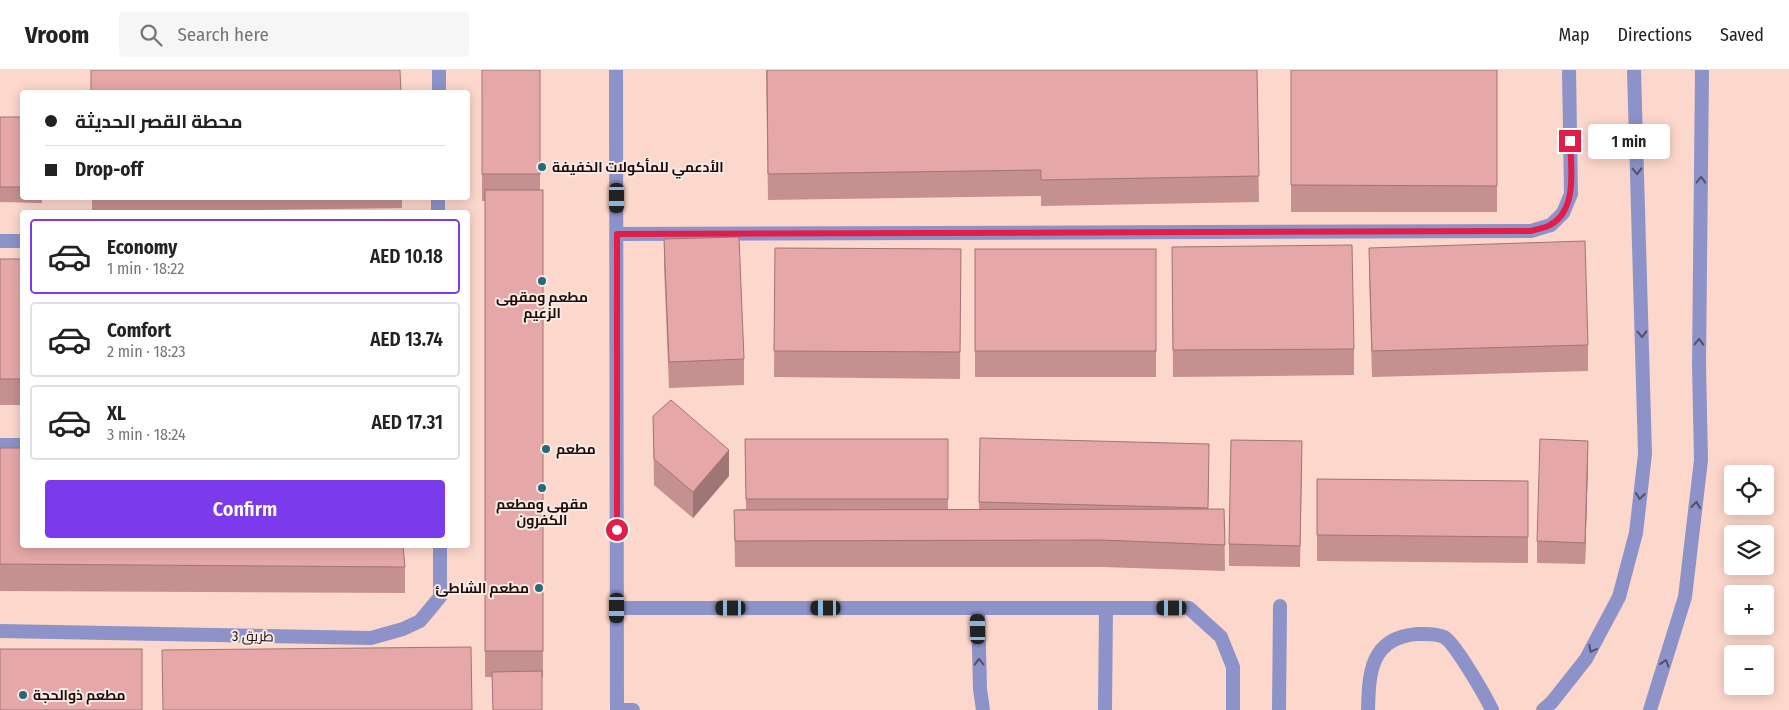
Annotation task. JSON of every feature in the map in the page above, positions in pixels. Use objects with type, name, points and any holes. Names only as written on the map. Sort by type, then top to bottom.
[{"type":"street","points":[[439,70],[439,90]]},
{"type":"street","points":[[616,70],[617,710],[633,710]]},
{"type":"street","points":[[617,234],[1531,231],[1551,225],[1563,213],[1572,194],[1569,70]]},
{"type":"street","points":[[1543,710],[1552,702],[1586,659],[1603,628],[1619,597],[1636,533],[1645,454],[1634,70]]},
{"type":"street","points":[[1650,710],[1685,597],[1701,460],[1699,365],[1702,70]]},
{"type":"street","points":[[0,241],[20,241]]},
{"type":"street","points":[[0,445],[20,445]]},
{"type":"street","name":"طريق 3","points":[[0,631],[371,638],[403,629],[420,621],[440,597],[440,548]]},
{"type":"street","points":[[1279,710],[1280,606]]},
{"type":"street","points":[[617,608],[1189,608],[1221,638],[1233,667],[1233,710]]},
{"type":"street","points":[[1105,710],[1106,608]]},
{"type":"street","points":[[978,609],[980,689],[984,710]]},
{"type":"street","points":[[1368,710],[1369,677],[1377,653],[1391,642],[1410,635],[1428,633],[1444,637],[1456,651],[1485,695],[1492,710]]},
{"type":"building","points":[[91,70],[400,70],[401,90],[91,90]]},
{"type":"building","points":[[482,70],[540,70],[540,174],[482,174]]},
{"type":"building","points":[[767,70],[1257,70],[1259,176],[1041,180],[1041,170],[768,174]]},
{"type":"building","points":[[1291,70],[1497,70],[1497,186],[1291,185]]},
{"type":"building","points":[[0,117],[20,117],[20,187],[0,187]]},
{"type":"building","points":[[485,190],[543,190],[543,651],[485,651]]},
{"type":"building","points":[[739,237],[744,359],[669,362],[664,239]]},
{"type":"building","points":[[1585,241],[1588,345],[1372,351],[1369,248]]},
{"type":"building","points":[[1352,245],[1354,349],[1173,350],[1172,247]]},
{"type":"building","points":[[775,248],[961,249],[960,352],[774,351]]},
{"type":"building","points":[[975,249],[1156,249],[1156,351],[975,351]]},
{"type":"building","points":[[0,259],[20,259],[20,379],[0,379]]},
{"type":"building","points":[[671,400],[729,450],[693,492],[654,459],[653,416]]},
{"type":"building","points":[[980,438],[1209,444],[1208,508],[979,502]]},
{"type":"building","points":[[745,439],[948,439],[948,499],[746,499]]},
{"type":"building","points":[[1540,439],[1588,441],[1585,543],[1537,541]]},
{"type":"building","points":[[1231,440],[1302,441],[1300,546],[1229,544]]},
{"type":"building","points":[[0,448],[20,448],[20,548],[403,548],[405,567],[0,564]]},
{"type":"building","points":[[1317,479],[1528,481],[1528,537],[1317,535]]},
{"type":"building","points":[[1224,509],[1225,545],[1102,540],[735,541],[734,510]]},
{"type":"building","points":[[471,647],[472,710],[163,710],[162,650]]},
{"type":"building","points":[[0,649],[142,649],[142,710],[0,710]]},
{"type":"building","points":[[542,671],[542,710],[493,710],[492,672]]},
{"type":"place","name":"الأدعمي للمأكولات الخفيفة","points":[[542,167]]},
{"type":"place","name":"مطعم ومقهى الزعيم","points":[[542,281]]},
{"type":"place","name":"مطعم","points":[[546,449]]},
{"type":"place","name":"مقهى ومطعم الكفرون","points":[[542,488]]},
{"type":"place","name":"مطعم الشاطئ","points":[[539,588]]},
{"type":"place","name":"مطعم ذوالحجة","points":[[23,695]]},
{"type":"route","points":[[617,530],[617,234],[1531,231],[1551,225],[1563,213],[1572,194],[1570,141]]}]
